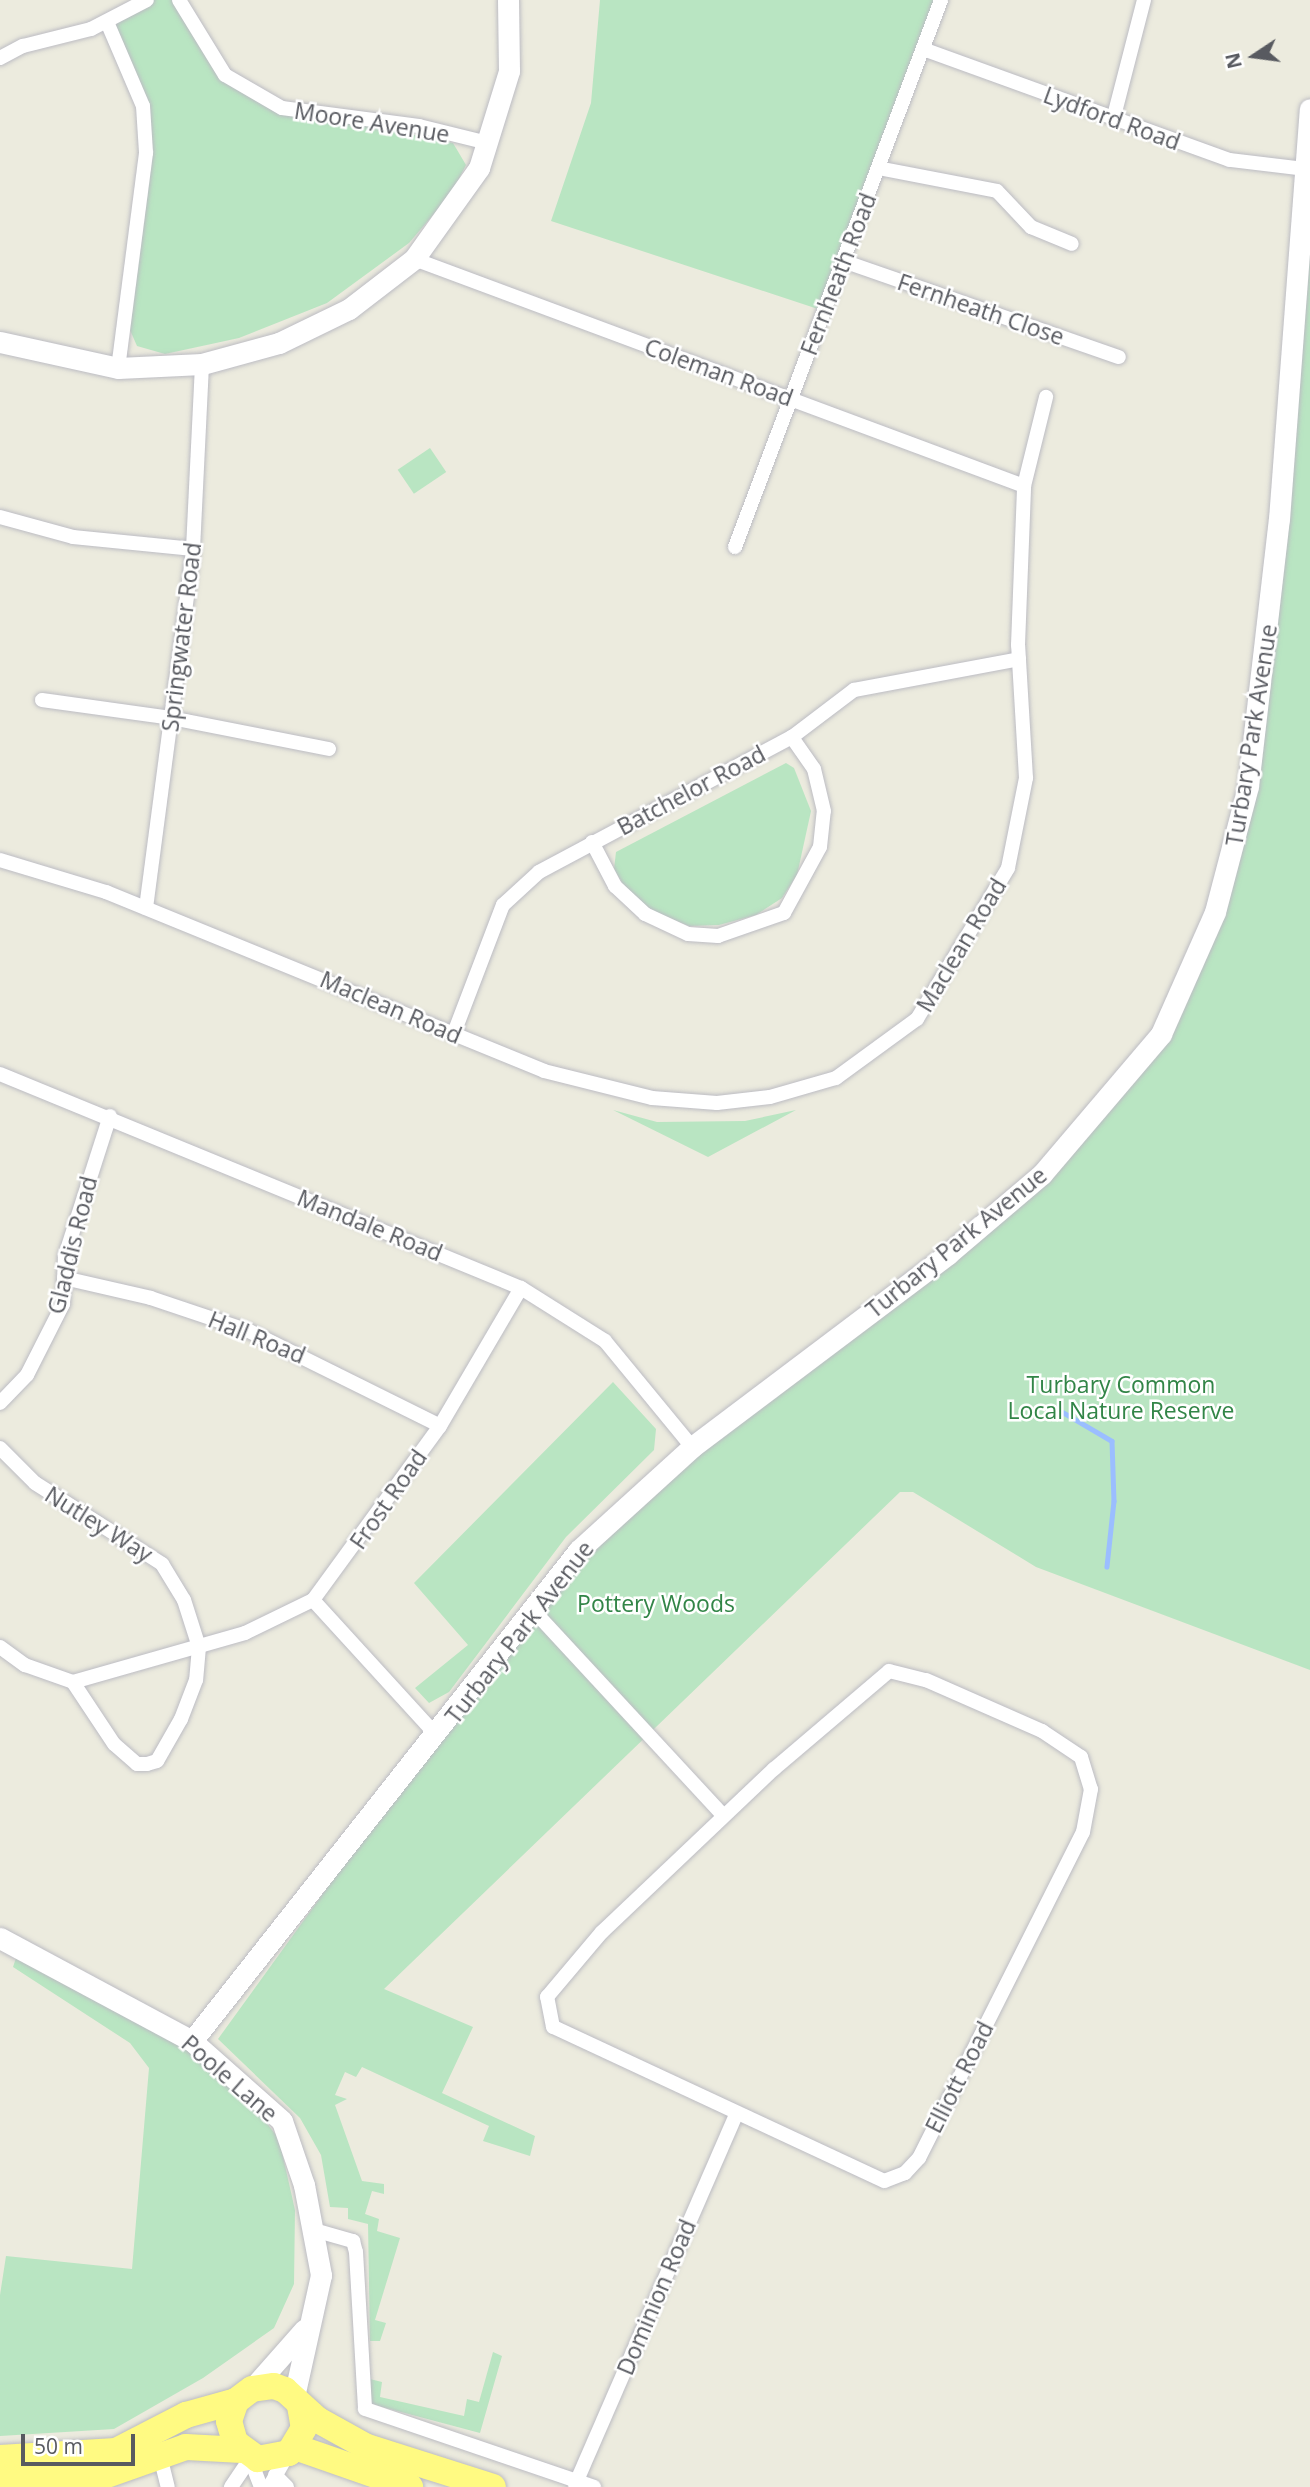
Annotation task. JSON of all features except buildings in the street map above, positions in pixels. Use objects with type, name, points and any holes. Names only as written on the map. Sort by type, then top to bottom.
[{"type":"highway","points":[[0,2458],[107,2453],[186,2415],[274,2386],[399,2460],[493,2487]]},
{"type":"highway","points":[[242,2466],[229,2421],[244,2395]]},
{"type":"highway","points":[[0,2477],[101,2477],[160,2456],[202,2445],[242,2466],[269,2460],[292,2450],[304,2428],[297,2401]]},
{"type":"highway","points":[[292,2450],[358,2478],[410,2487]]},
{"type":"street","points":[[0,58],[107,22],[147,0]]},
{"type":"street","name":"Moore Avenue","points":[[179,0],[225,75],[282,108],[419,126],[488,144]]},
{"type":"street","points":[[0,342],[118,368],[202,364],[318,326],[414,260],[465,196],[488,144],[509,71],[508,0]]},
{"type":"street","name":"Fernheath Road","points":[[735,547],[941,0]]},
{"type":"street","points":[[1114,116],[1144,0]]},
{"type":"street","points":[[107,22],[143,106],[146,153],[118,368]]},
{"type":"street","name":"Lydford Road","points":[[923,49],[1230,160],[1305,169]]},
{"type":"street","name":"Turbary Park Avenue","points":[[192,2041],[437,1736],[579,1550],[692,1447],[948,1254],[1042,1174],[1161,1034],[1215,912],[1248,786],[1279,519],[1310,109]]},
{"type":"street","points":[[878,168],[997,191],[1031,227],[1072,244]]},
{"type":"street","name":"Coleman Road","points":[[414,260],[1024,486]]},
{"type":"street","name":"Fernheath Close","points":[[843,261],[1119,357]]},
{"type":"street","name":"Springwater Road","points":[[146,908],[193,549],[202,364]]},
{"type":"street","name":"Maclean Road","points":[[0,860],[146,908],[544,1071],[652,1098],[744,1100],[836,1078],[917,1018],[1008,868],[1026,778],[1019,659],[1024,486],[1046,397]]},
{"type":"street","points":[[0,517],[73,537],[193,549]]},
{"type":"street","name":"Batchelor Road","points":[[454,1033],[503,905],[539,872],[792,737],[854,690],[1019,659]]},
{"type":"street","points":[[42,700],[171,718],[329,749]]},
{"type":"street","points":[[592,842],[615,886],[645,914],[688,934],[718,936],[784,913],[820,847],[824,811],[814,769],[792,737]]},
{"type":"street","name":"Mandale Road","points":[[0,1074],[110,1116],[521,1288],[606,1341],[692,1447]]},
{"type":"street","name":"Gladdis Road","points":[[0,1403],[27,1375],[63,1304],[64,1278],[74,1223],[110,1116]]},
{"type":"street","name":"Hall Road","points":[[64,1278],[151,1298],[249,1331],[341,1372],[440,1426]]},
{"type":"street","name":"Frost Road","points":[[73,1682],[245,1633],[313,1600],[440,1426],[521,1288]]},
{"type":"street","name":"Nutley Way","points":[[0,1448],[35,1483],[162,1564],[184,1600],[199,1647]]},
{"type":"street","points":[[313,1600],[437,1736]]},
{"type":"street","points":[[532,1609],[724,1816]]},
{"type":"street","points":[[0,1647],[24,1665],[73,1682],[114,1744],[137,1764],[147,1764],[157,1761],[181,1718],[196,1680],[199,1647]]},
{"type":"street","name":"Elliott Road","points":[[889,1671],[926,1680],[1042,1731],[1081,1757],[1091,1789],[1083,1832],[919,2158],[905,2173],[884,2181],[736,2115],[553,2027],[547,1997],[602,1932],[724,1816],[889,1671]]},
{"type":"street","name":"Poole Lane","points":[[0,1938],[192,2041],[282,2122],[314,2230],[321,2275],[314,2318],[299,2360],[297,2401]]},
{"type":"street","name":"Dominion Road","points":[[571,2484],[736,2115]]},
{"type":"street","points":[[314,2230],[353,2241],[356,2252],[365,2409],[571,2484],[594,2487]]},
{"type":"street","points":[[244,2395],[314,2318]]},
{"type":"street","points":[[287,2487],[272,2481],[292,2450]]},
{"type":"street","points":[[160,2456],[167,2487]]},
{"type":"street","points":[[242,2466],[261,2487]]},
{"type":"green space","points":[[145,0],[179,0],[225,75],[282,108],[453,143],[466,165],[451,194],[409,243],[327,303],[239,338],[165,354],[137,346],[130,330],[143,106],[107,22]]},
{"type":"green space","points":[[600,0],[941,0],[824,311],[551,221],[591,103]]},
{"type":"green space","name":"Turbary Common Local Nature Reserve","points":[[1310,109],[1310,1670],[1036,1567],[913,1492],[900,1492],[384,1989],[473,2027],[442,2093],[535,2136],[530,2156],[483,2141],[489,2126],[362,2067],[356,2077],[345,2072],[335,2095],[347,2099],[335,2105],[362,2181],[384,2184],[384,2194],[372,2191],[365,2214],[379,2219],[377,2231],[400,2238],[375,2320],[386,2323],[380,2341],[370,2341],[368,2224],[348,2219],[348,2208],[330,2207],[321,2155],[300,2118],[218,2039],[486,1668],[579,1550],[948,1254],[1117,1089],[1199,953],[1248,786]]},
{"type":"green space","points":[[430,448],[446,472],[414,494],[398,470]]},
{"type":"green space","points":[[786,763],[794,768],[811,811],[797,875],[782,898],[756,915],[719,925],[689,926],[647,909],[623,884],[614,869],[616,852]]},
{"type":"green space","points":[[613,1110],[657,1122],[745,1121],[796,1110],[708,1157]]},
{"type":"green space","points":[[613,1382],[656,1429],[654,1450],[566,1537],[449,1692],[429,1703],[415,1688],[468,1645],[414,1583]]},
{"type":"green space","points":[[17,1955],[192,2053],[259,2113],[279,2139],[295,2210],[294,2284],[274,2328],[203,2378],[114,2429],[0,2436],[0,2295],[6,2256],[132,2269],[149,2068],[130,2043],[13,1967]]},
{"type":"green space","points":[[493,2352],[502,2356],[480,2433],[371,2404],[370,2379],[382,2382],[380,2397],[464,2416],[467,2399],[479,2402]]},
{"type":"waterway","points":[[1059,1410],[1112,1441],[1114,1501],[1107,1567]]},
{"type":"park label","name":"Pottery Woods","points":[[656,1603]]}]
